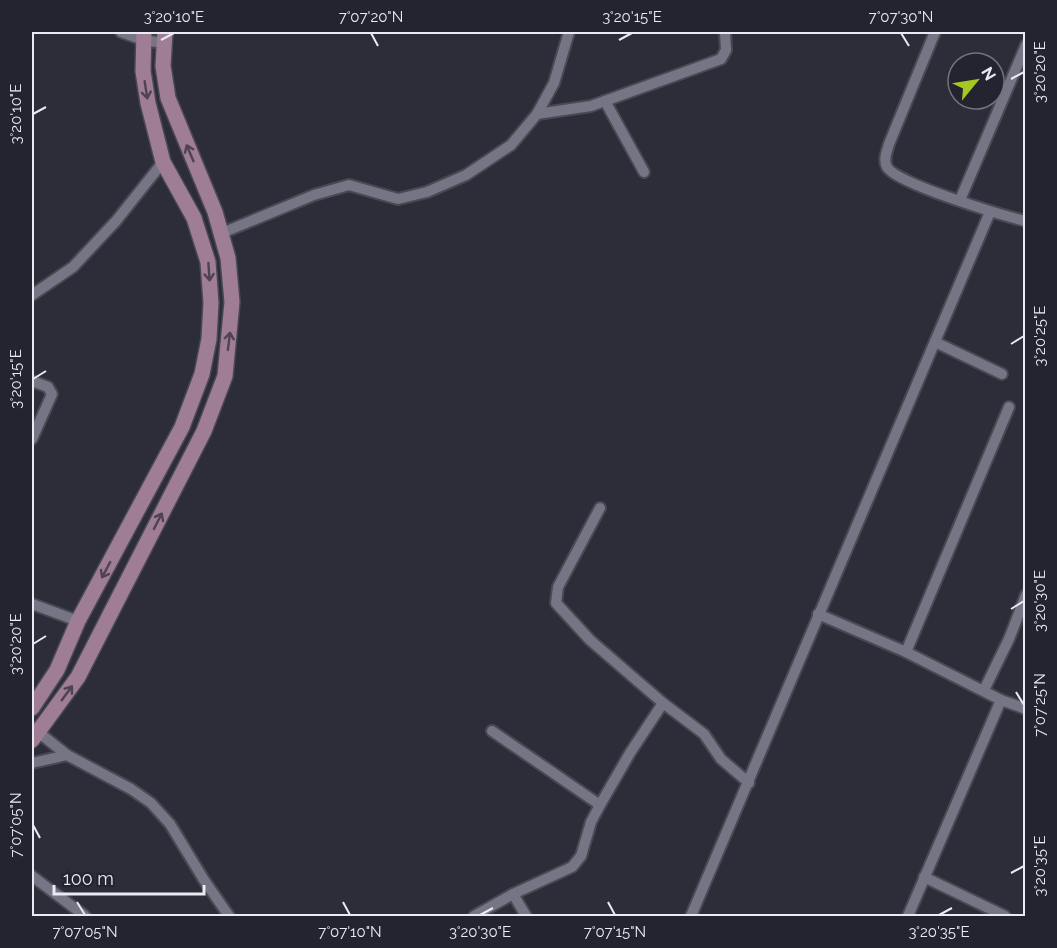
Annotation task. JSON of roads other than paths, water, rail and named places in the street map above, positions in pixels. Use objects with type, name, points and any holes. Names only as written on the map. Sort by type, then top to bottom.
[{"type":"main road","points":[[32,708],[57,670],[78,621],[182,427],[202,374],[209,339],[208,262],[194,218],[163,162],[148,103],[143,71],[143,36]]},
{"type":"main road","points":[[34,733],[78,677],[204,431],[225,376],[232,302],[228,258],[222,233],[168,98],[163,66],[164,37]]},
{"type":"street","points":[[121,32],[164,37]]},
{"type":"street","points":[[222,233],[314,195],[349,185],[398,199],[427,192],[466,175],[511,145],[537,114],[554,83],[569,32]]},
{"type":"street","points":[[537,114],[591,106],[721,59],[726,50],[725,32]]},
{"type":"street","points":[[935,32],[910,90],[885,158],[887,167],[895,175],[912,184],[990,212],[1026,221]]},
{"type":"street","points":[[960,200],[1026,45]]},
{"type":"street","points":[[605,101],[644,172]]},
{"type":"street","points":[[32,295],[73,267],[116,221],[163,162]]},
{"type":"street","points":[[691,916],[990,212]]},
{"type":"street","points":[[934,342],[1002,374]]},
{"type":"street","points":[[32,381],[48,387],[52,394],[32,439]]},
{"type":"street","points":[[906,652],[1009,407]]},
{"type":"street","points":[[600,508],[558,587],[556,603],[590,640],[663,703],[704,734],[721,759],[748,783]]},
{"type":"street","points":[[984,690],[1009,639],[1026,595]]},
{"type":"street","points":[[32,604],[78,621]]},
{"type":"street","points":[[818,614],[906,652],[1001,700],[1026,710]]},
{"type":"street","points":[[908,916],[1001,700]]},
{"type":"street","points":[[474,916],[513,894],[572,867],[581,856],[591,822],[600,805],[630,753],[663,703]]},
{"type":"street","points":[[492,731],[600,805]]},
{"type":"street","points":[[34,733],[67,755],[131,789],[151,804],[170,824],[229,916]]},
{"type":"street","points":[[32,763],[67,755]]},
{"type":"street","points":[[32,876],[86,916]]},
{"type":"street","points":[[924,877],[1005,916]]},
{"type":"street","points":[[513,894],[526,916]]}]
